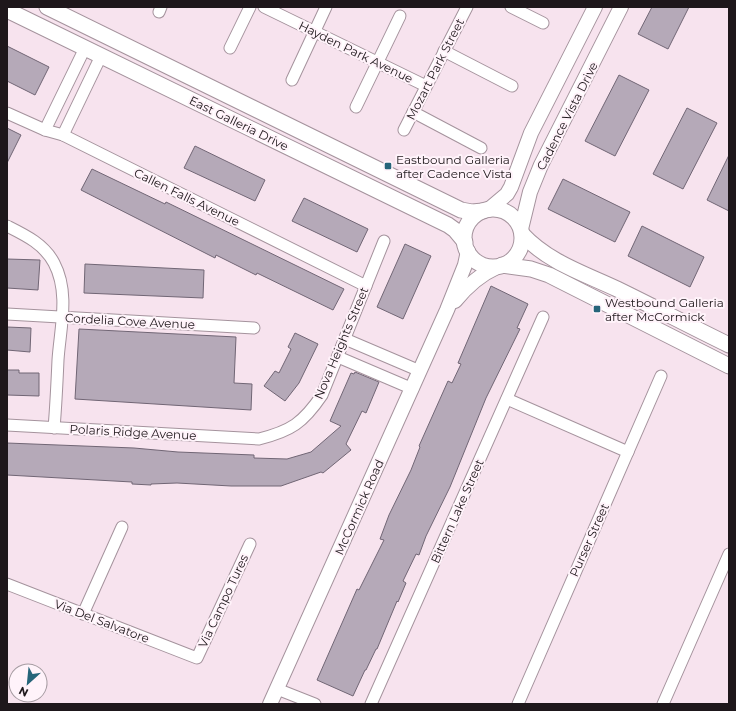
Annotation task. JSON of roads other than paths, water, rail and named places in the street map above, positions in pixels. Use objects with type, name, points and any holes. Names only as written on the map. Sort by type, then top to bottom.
[{"type":"main road","name":"East Galleria Drive","points":[[47,7],[461,210],[472,212],[486,210]]},
{"type":"main road","name":"East Galleria Drive","points":[[7,10],[448,225],[455,230],[466,247]]},
{"type":"main road","points":[[729,346],[617,289],[554,260],[538,250],[521,231],[510,214],[499,210],[486,210],[474,216],[469,222],[465,234],[466,247],[472,258],[480,264],[532,269],[549,275],[729,366]]},
{"type":"main road","points":[[500,266],[516,256],[521,246],[521,231]]},
{"type":"street","points":[[230,48],[250,7]]},
{"type":"street","name":"Hayden Park Avenue","points":[[264,7],[426,86]]},
{"type":"street","points":[[292,80],[326,7]]},
{"type":"street","name":"Mozart Park Street","points":[[404,130],[467,7]]},
{"type":"street","points":[[511,7],[543,23]]},
{"type":"street","name":"Cadence Vista Drive","points":[[486,210],[503,197],[511,187],[531,133],[595,7]]},
{"type":"street","name":"Cadence Vista Drive","points":[[521,231],[530,192],[541,165],[621,7]]},
{"type":"street","points":[[356,107],[400,16]]},
{"type":"street","points":[[44,130],[85,48]]},
{"type":"street","points":[[444,51],[512,86]]},
{"type":"street","points":[[63,135],[101,56]]},
{"type":"street","points":[[413,112],[481,148]]},
{"type":"street","name":"Callen Falls Avenue","points":[[7,113],[44,130],[63,135],[366,286]]},
{"type":"street","points":[[7,226],[28,236],[42,247],[54,262],[59,274],[63,294],[54,428]]},
{"type":"street","name":"Nova Heights Street","points":[[259,439],[282,433],[299,422],[313,409],[322,395],[384,242]]},
{"type":"street","name":"McCormick Road","points":[[270,704],[413,389],[447,310],[465,265],[466,247]]},
{"type":"street","name":"McCormick Road","points":[[447,310],[478,276],[500,266]]},
{"type":"street","name":"Cordelia Cove Avenue","points":[[7,314],[254,328]]},
{"type":"street","name":"Bittern Lake Street","points":[[371,704],[543,318]]},
{"type":"street","points":[[345,339],[420,371]]},
{"type":"street","points":[[338,357],[413,389]]},
{"type":"street","name":"Purser Street","points":[[518,704],[661,376]]},
{"type":"street","points":[[506,399],[628,452]]},
{"type":"street","name":"Polaris Ridge Avenue","points":[[7,425],[259,439]]},
{"type":"street","points":[[83,614],[122,527]]},
{"type":"street","name":"Via Campo Tures","points":[[197,658],[250,544]]},
{"type":"street","points":[[663,704],[729,554]]},
{"type":"street","name":"Via Del Salvatore","points":[[7,584],[197,658]]},
{"type":"street","points":[[277,689],[315,704]]},
{"type":"place","name":"Eastbound Galleria after Cadence Vista","points":[[388,166]]},
{"type":"place","name":"Westbound Galleria after McCormick","points":[[597,309]]}]
